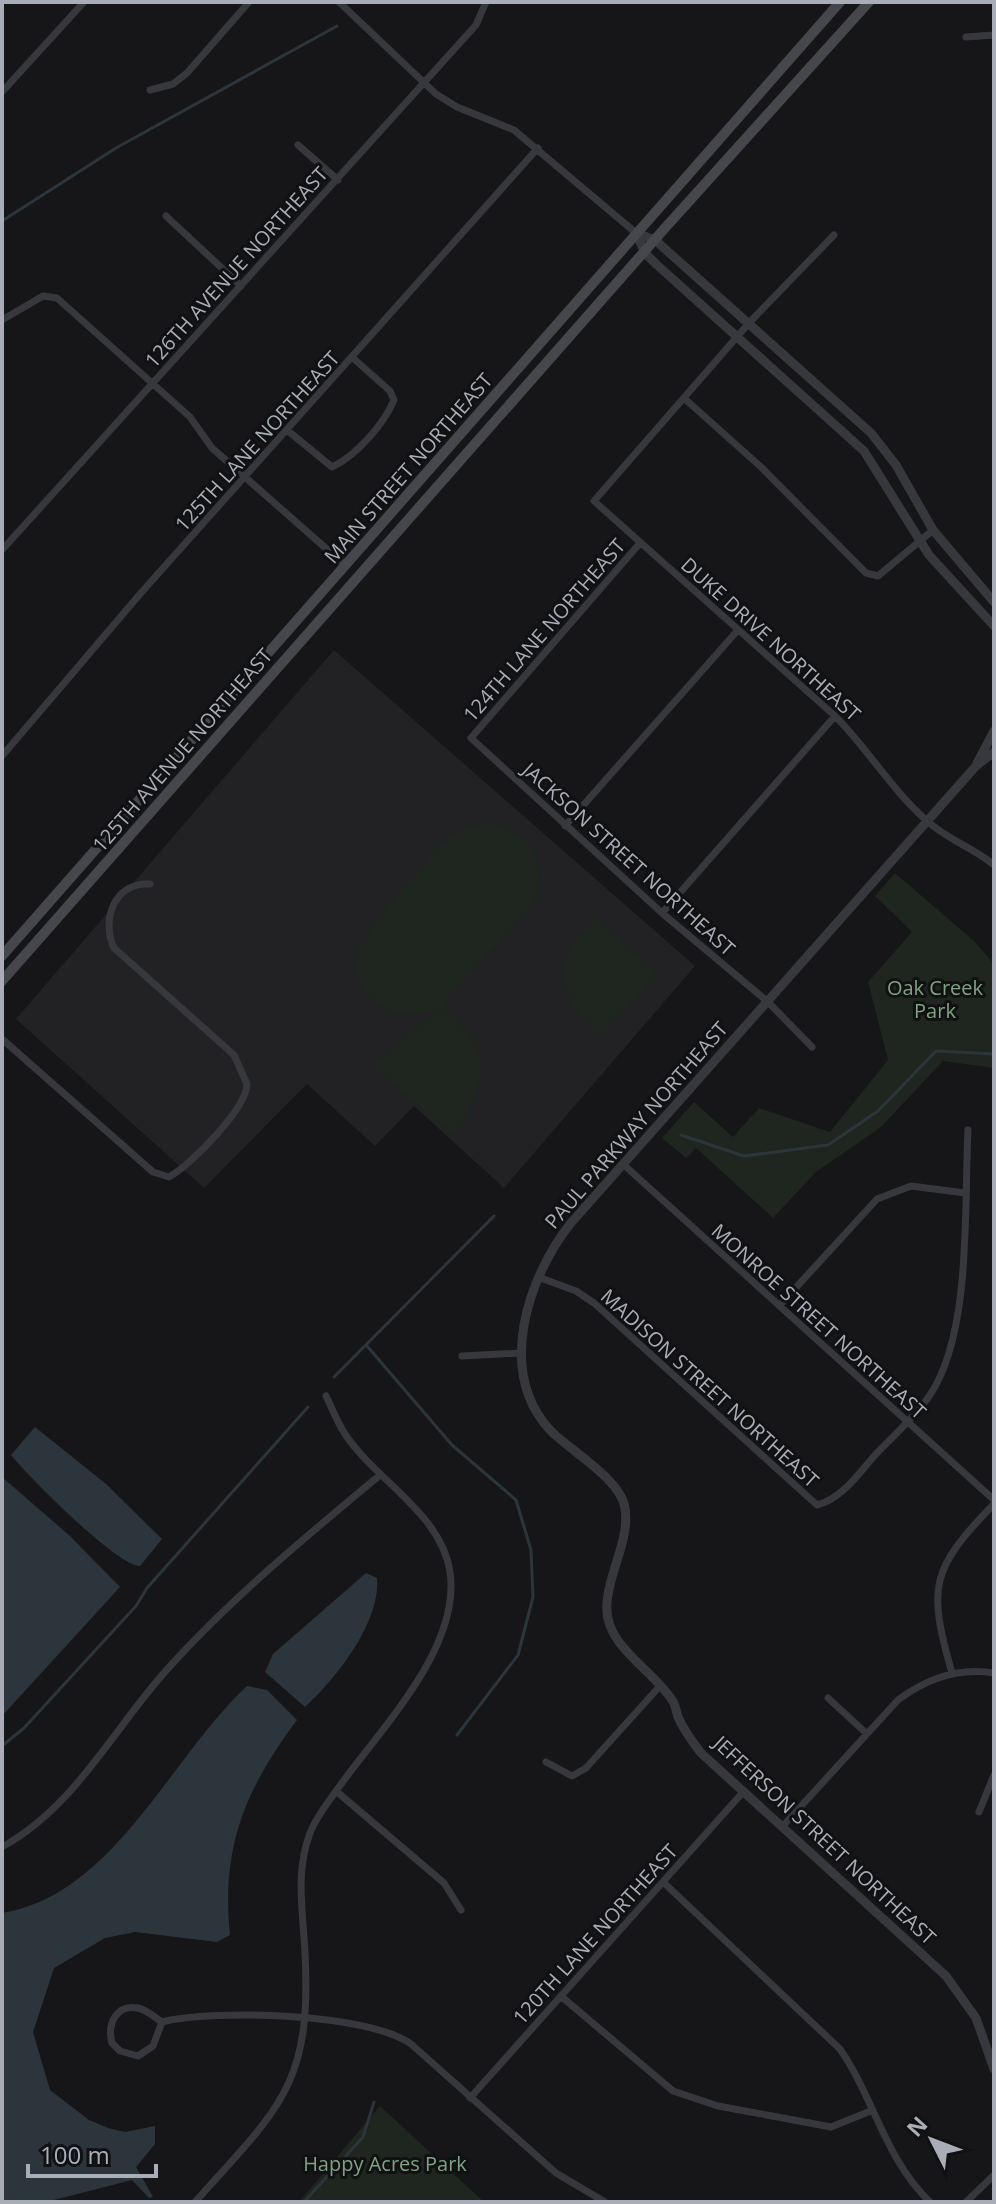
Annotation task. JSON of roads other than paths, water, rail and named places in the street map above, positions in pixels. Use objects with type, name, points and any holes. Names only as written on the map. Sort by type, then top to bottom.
[{"type":"main road","name":"MAIN STREET NORTHEAST","points":[[2,956],[840,2]]},
{"type":"main road","name":"MAIN STREET NORTHEAST","points":[[389,542],[869,2]]},
{"type":"main road","name":"125TH AVENUE NORTHEAST","points":[[2,981],[389,542]]},
{"type":"street","points":[[2,92],[84,2]]},
{"type":"street","points":[[150,90],[173,84],[187,73],[249,2]]},
{"type":"street","points":[[339,2],[446,101],[514,130],[636,233],[655,240],[871,433],[896,465],[933,530],[994,602]]},
{"type":"street","name":"126TH AVENUE NORTHEAST","points":[[2,550],[476,25],[486,2]]},
{"type":"street","points":[[966,37],[994,35]]},
{"type":"street","points":[[298,145],[338,180]]},
{"type":"street","name":"125TH LANE NORTHEAST","points":[[2,756],[12,740],[538,148]]},
{"type":"street","points":[[166,216],[241,286]]},
{"type":"street","points":[[636,233],[645,253],[864,451],[920,541],[954,586],[994,626]]},
{"type":"street","points":[[834,235],[749,323],[685,399],[761,467],[866,573],[878,576],[888,570],[933,530]]},
{"type":"street","points":[[2,320],[43,296],[57,298],[190,417],[212,448],[346,566]]},
{"type":"street","points":[[287,430],[332,467],[345,461],[388,413],[394,400],[390,391],[353,358]]},
{"type":"street","name":"DUKE DRIVE NORTHEAST","points":[[685,399],[594,501],[835,716],[855,736],[889,783],[927,821],[948,839],[994,865]]},
{"type":"street","name":"124TH LANE NORTHEAST","points":[[471,738],[640,543]]},
{"type":"street","points":[[565,826],[738,630]]},
{"type":"street","points":[[662,913],[835,716]]},
{"type":"street","name":"PAUL PARKWAY NORTHEAST","points":[[976,766],[994,731]]},
{"type":"street","name":"JACKSON STREET NORTHEAST","points":[[471,738],[662,913],[768,1002]]},
{"type":"street","name":"PAUL PARKWAY NORTHEAST","points":[[537,1277],[570,1224],[976,766],[994,752]]},
{"type":"street","points":[[2,1039],[153,1172],[169,1177],[184,1168],[236,1110],[247,1084],[234,1055],[114,948],[107,925],[117,899],[127,888],[150,884]]},
{"type":"street","points":[[768,1002],[812,1047]]},
{"type":"street","points":[[906,1422],[929,1397],[951,1353],[958,1304],[968,1130]]},
{"type":"street","name":"MONROE STREET NORTHEAST","points":[[624,1165],[994,1502]]},
{"type":"street","points":[[780,1305],[877,1199],[911,1186],[965,1193]]},
{"type":"street","name":"JEFFERSON STREET NORTHEAST","points":[[537,1277],[529,1302],[522,1353],[527,1389],[536,1411],[550,1430],[606,1478],[625,1507],[624,1532],[607,1602],[608,1622],[620,1645],[673,1701],[686,1734],[701,1753],[946,1976],[976,2018],[994,2069]]},
{"type":"street","name":"MADISON STREET NORTHEAST","points":[[537,1277],[576,1291],[594,1303],[817,1505],[834,1499],[906,1422]]},
{"type":"street","points":[[462,1356],[522,1353]]},
{"type":"street","points":[[195,2202],[283,2099],[297,2069],[307,2020],[299,1871],[311,1830],[428,1664],[449,1619],[453,1600],[450,1569],[441,1543],[344,1433],[326,1396]]},
{"type":"street","points":[[2,1847],[43,1820],[63,1801],[119,1727],[206,1628],[295,1546],[380,1475]]},
{"type":"street","points":[[952,1673],[940,1634],[936,1595],[939,1576],[953,1549],[994,1502]]},
{"type":"street","points":[[782,1827],[898,1700],[915,1687],[952,1673],[977,1670],[994,1673]]},
{"type":"street","points":[[546,1762],[572,1776],[586,1768],[659,1687]]},
{"type":"street","points":[[828,1698],[867,1734]]},
{"type":"street","points":[[979,1812],[994,1775]]},
{"type":"street","points":[[336,1791],[444,1883],[461,1910]]},
{"type":"street","name":"120TH LANE NORTHEAST","points":[[470,2098],[744,1791]]},
{"type":"street","points":[[663,1882],[825,2030],[857,2073],[897,2161],[930,2202]]},
{"type":"street","points":[[562,1997],[673,2091],[718,2106],[831,2127],[873,2110]]},
{"type":"street","points":[[162,2022],[153,2046],[138,2056],[120,2051],[112,2043],[109,2032],[120,2010],[138,2008],[162,2022],[219,2014],[307,2020],[391,2031],[411,2044],[556,2173],[605,2202]]},
{"type":"street","points":[[966,2202],[994,2175]]},
{"type":"waterway","points":[[2,221],[116,148],[337,26]]},
{"type":"waterway","points":[[681,1135],[744,1156],[828,1145],[878,1111],[936,1051],[994,1054]]},
{"type":"waterway","points":[[334,1377],[494,1216]]},
{"type":"waterway","points":[[367,1346],[452,1445],[516,1500],[531,1550],[533,1597],[518,1655],[457,1735]]},
{"type":"waterway","points":[[2,1746],[24,1728],[136,1606],[147,1588],[308,1407]]},
{"type":"waterway","points":[[304,2202],[363,2137],[374,2102]]},
{"type":"park label","name":"Oak Creek Park","points":[[935,998]]},
{"type":"park label","name":"Happy Acres Park","points":[[385,2163]]}]
